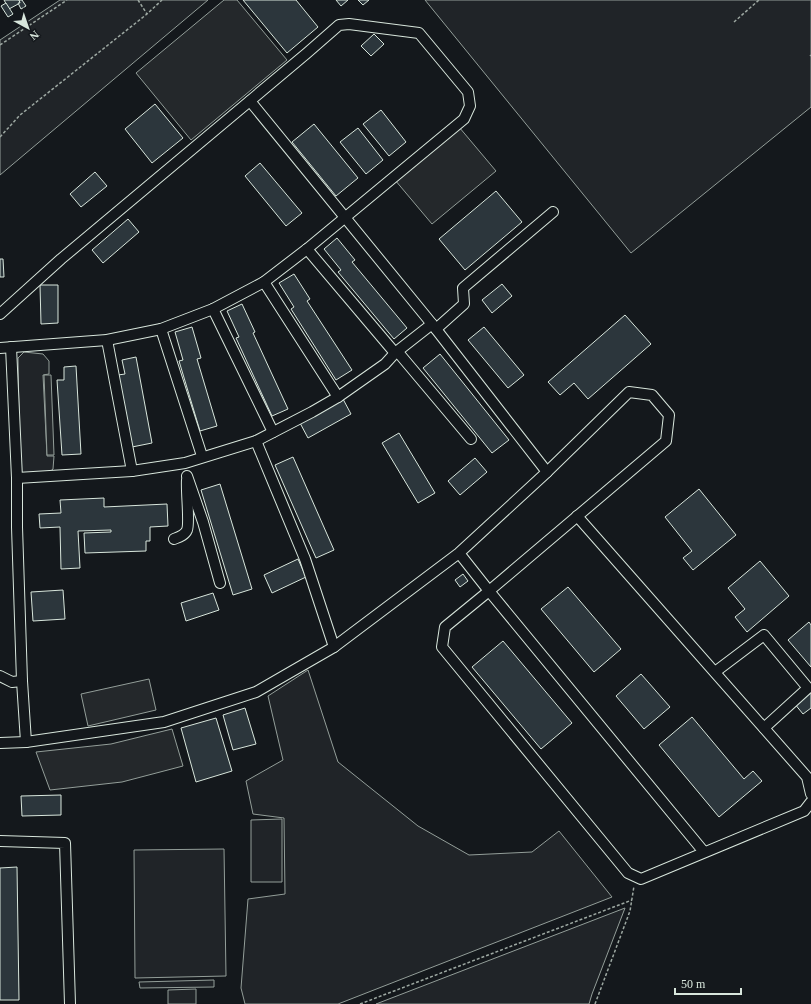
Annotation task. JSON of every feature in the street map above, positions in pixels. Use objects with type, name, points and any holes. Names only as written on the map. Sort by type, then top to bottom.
[{"type":"lane","points":[[0,314],[61,259],[307,54],[339,25],[349,24],[418,33],[468,92],[470,106],[464,119],[307,249],[264,282],[213,309],[161,329],[107,340],[0,348]]},
{"type":"lane","points":[[250,101],[434,326],[547,472]]},
{"type":"lane","points":[[17,478],[132,471],[185,463],[202,456],[256,441],[338,397],[385,364],[396,352],[464,304],[463,288],[553,212]]},
{"type":"lane","points":[[307,249],[471,439]]},
{"type":"lane","points":[[264,282],[338,397]]},
{"type":"lane","points":[[213,309],[274,432]]},
{"type":"lane","points":[[161,329],[202,456]]},
{"type":"lane","points":[[107,340],[132,471]]},
{"type":"lane","points":[[11,347],[17,478],[17,527],[22,681],[26,742]]},
{"type":"lane","points":[[0,743],[26,742],[168,721],[256,692],[334,647],[459,553],[547,472],[629,392],[652,395],[669,415],[666,441],[445,628],[442,647],[628,873],[641,879],[804,811],[811,802]]},
{"type":"lane","points":[[256,441],[305,559],[334,647]]},
{"type":"lane","points":[[185,463],[187,476],[203,522],[220,583]]},
{"type":"lane","points":[[174,539],[181,536],[187,529],[187,476]]},
{"type":"lane","points":[[577,516],[807,777],[811,794]]},
{"type":"lane","points":[[459,553],[704,852]]},
{"type":"lane","points":[[715,672],[764,635],[808,688],[764,728]]},
{"type":"lane","points":[[0,676],[12,682],[22,681]]},
{"type":"lane","points":[[0,841],[65,843],[70,1004]]},
{"type":"path","points":[[0,45],[67,0]]},
{"type":"path","points":[[138,0],[147,14]]},
{"type":"path","points":[[0,137],[20,115],[147,14],[162,0]]},
{"type":"path","points":[[734,22],[759,0]]},
{"type":"path","points":[[595,1004],[630,911],[636,876]]},
{"type":"path","points":[[360,1004],[632,900]]},
{"type":"shaded area","points":[[60,0],[208,0],[0,175],[0,40]]},
{"type":"shaded area","points":[[224,0],[237,0],[287,60],[191,140],[136,73]]},
{"type":"shaded area","points":[[425,0],[811,0],[811,107],[631,253]]},
{"type":"shaded area","points":[[459,127],[496,171],[432,224],[395,180]]},
{"type":"shaded area","points":[[24,352],[43,354],[49,361],[49,374],[43,375],[47,456],[54,456],[53,469],[47,474],[25,475],[20,470],[18,358]]},
{"type":"shaded area","points":[[44,375],[51,375],[54,455],[47,455]]},
{"type":"shaded area","points":[[308,670],[338,762],[418,826],[469,855],[532,852],[559,831],[612,897],[338,1004],[245,1004],[241,988],[248,899],[285,894],[284,818],[253,814],[246,781],[283,760],[268,696]]},
{"type":"shaded area","points":[[149,679],[156,710],[88,726],[81,694]]},
{"type":"shaded area","points":[[172,729],[183,766],[122,782],[50,790],[36,752],[111,744]]},
{"type":"shaded area","points":[[282,819],[282,882],[251,882],[251,820]]},
{"type":"shaded area","points":[[224,849],[226,976],[135,978],[134,850]]},
{"type":"shaded area","points":[[625,908],[589,1004],[376,1004]]},
{"type":"shaded area","points":[[214,980],[214,987],[140,988],[139,982]]},
{"type":"shaded area","points":[[196,989],[196,1004],[168,1004],[168,990]]},
{"type":"building","points":[[4,0],[19,0],[20,3],[9,9]]},
{"type":"building","points":[[19,0],[22,0],[26,6],[21,9],[18,3],[20,3]]},
{"type":"building","points":[[243,0],[296,0],[318,27],[287,53]]},
{"type":"building","points":[[336,0],[348,0],[341,6]]},
{"type":"building","points":[[358,0],[369,0],[363,5]]},
{"type":"building","points":[[6,3],[13,14],[8,17],[1,6]]},
{"type":"building","points":[[374,34],[384,44],[371,56],[361,46]]},
{"type":"building","points":[[155,104],[183,138],[152,163],[125,129]]},
{"type":"building","points":[[381,110],[406,142],[389,156],[363,124]]},
{"type":"building","points":[[314,124],[358,178],[336,196],[292,142]]},
{"type":"building","points":[[358,128],[383,160],[366,174],[340,142]]},
{"type":"building","points":[[260,163],[302,213],[286,226],[245,176]]},
{"type":"building","points":[[95,172],[107,186],[81,207],[70,194]]},
{"type":"building","points":[[496,191],[522,222],[465,270],[439,239]]},
{"type":"building","points":[[128,219],[139,232],[103,263],[92,250]]},
{"type":"building","points":[[337,238],[355,260],[352,262],[407,328],[394,339],[338,272],[341,270],[324,249]]},
{"type":"building","points":[[0,259],[3,259],[4,277],[0,277]]},
{"type":"building","points":[[294,274],[310,299],[307,301],[352,370],[336,380],[291,309],[294,307],[279,283]]},
{"type":"building","points":[[502,284],[512,296],[492,313],[482,300]]},
{"type":"building","points":[[40,285],[58,285],[58,323],[41,324]]},
{"type":"building","points":[[242,304],[255,332],[253,333],[288,409],[272,416],[236,338],[239,337],[227,311]]},
{"type":"building","points":[[625,315],[651,344],[588,399],[574,383],[560,395],[548,382]]},
{"type":"building","points":[[192,327],[201,358],[197,359],[217,426],[200,431],[179,361],[183,360],[175,332]]},
{"type":"building","points":[[484,327],[524,375],[508,388],[468,340]]},
{"type":"building","points":[[440,354],[509,440],[492,453],[423,368]]},
{"type":"building","points":[[136,357],[152,443],[132,447],[118,375],[125,374],[122,360]]},
{"type":"building","points":[[76,366],[81,454],[62,455],[57,380],[64,380],[64,367]]},
{"type":"building","points":[[343,399],[351,414],[308,438],[300,423]]},
{"type":"building","points":[[399,433],[435,493],[418,503],[382,443]]},
{"type":"building","points":[[293,457],[334,550],[316,558],[275,465]]},
{"type":"building","points":[[475,458],[487,472],[460,495],[448,481]]},
{"type":"building","points":[[220,484],[252,589],[233,595],[201,490]]},
{"type":"building","points":[[699,489],[736,535],[693,570],[683,558],[692,551],[665,517]]},
{"type":"building","points":[[104,498],[104,507],[167,504],[168,526],[150,527],[150,541],[146,541],[146,551],[85,553],[84,533],[111,532],[111,530],[78,531],[80,568],[61,569],[60,527],[40,528],[39,514],[61,513],[60,500]]},
{"type":"building","points":[[298,559],[306,577],[272,593],[264,575]]},
{"type":"building","points":[[760,561],[789,596],[747,632],[735,617],[745,609],[728,588]]},
{"type":"building","points":[[463,574],[468,581],[460,587],[455,580]]},
{"type":"building","points":[[568,587],[621,649],[594,672],[541,609]]},
{"type":"building","points":[[63,590],[65,619],[33,621],[31,592]]},
{"type":"building","points":[[213,593],[219,610],[186,621],[181,603]]},
{"type":"building","points":[[809,622],[811,625],[811,667],[788,640]]},
{"type":"building","points":[[503,641],[572,723],[541,749],[472,667]]},
{"type":"building","points":[[641,674],[670,707],[644,729],[616,696]]},
{"type":"building","points":[[811,689],[811,708],[803,714],[794,703]]},
{"type":"building","points":[[245,708],[256,744],[233,750],[223,715]]},
{"type":"building","points":[[692,717],[744,779],[753,771],[762,781],[719,817],[659,745]]},
{"type":"building","points":[[216,718],[232,771],[196,782],[181,728]]},
{"type":"building","points":[[61,795],[61,815],[22,816],[21,796]]},
{"type":"building","points":[[17,867],[19,1000],[0,1000],[0,868]]}]
